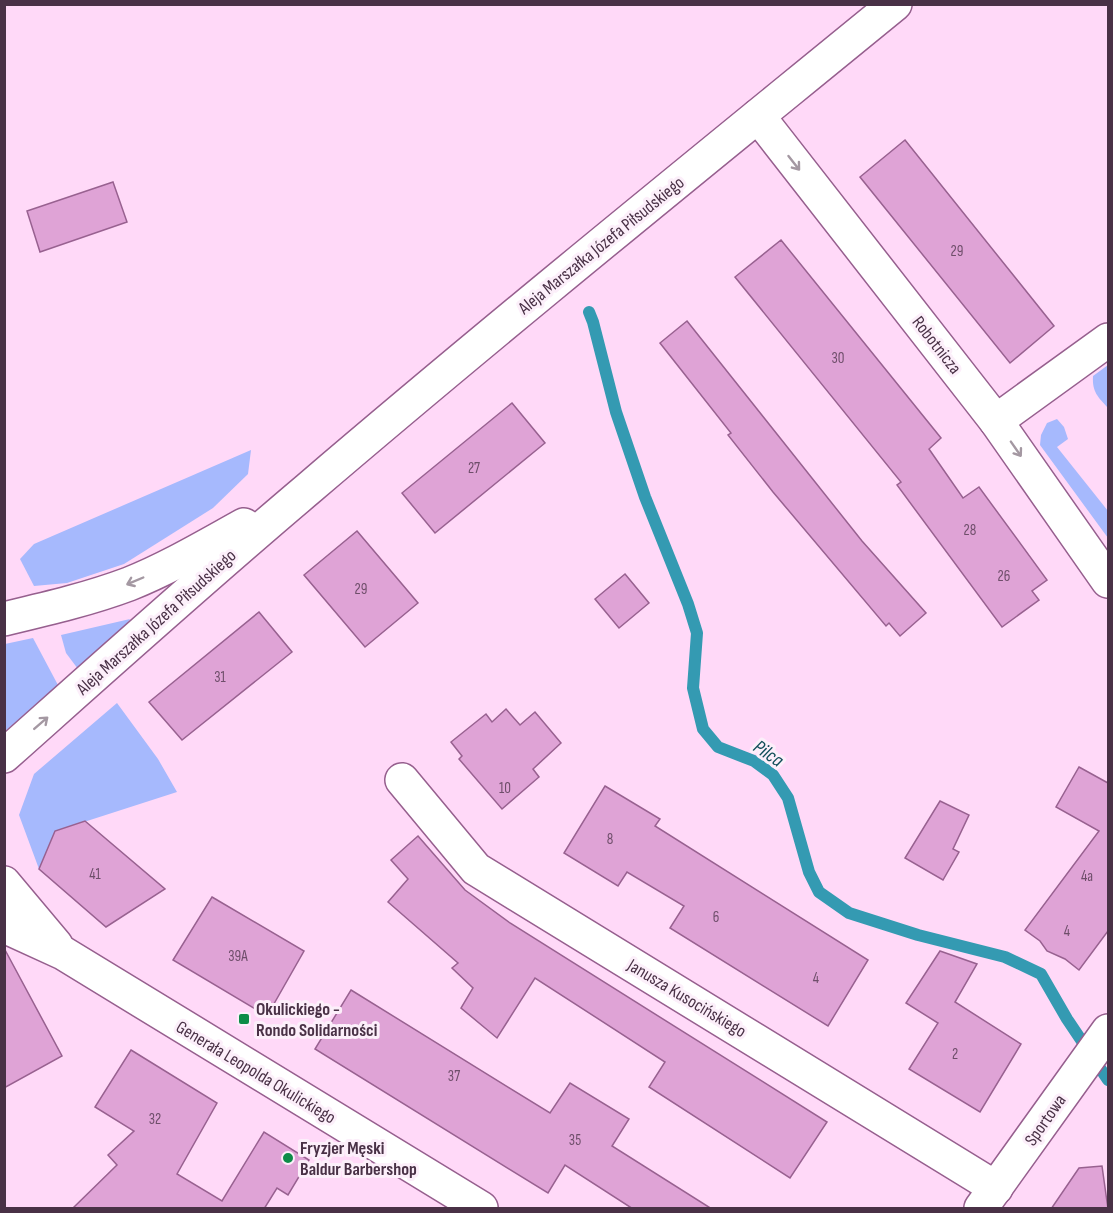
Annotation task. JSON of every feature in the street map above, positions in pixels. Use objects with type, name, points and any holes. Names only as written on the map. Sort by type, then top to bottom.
[{"type":"main road","name":"Aleja Marszałka Józefa Piłsudskiego","points":[[4,756],[308,488],[895,4]]},
{"type":"main road","name":"Robotnicza","points":[[758,116],[996,421],[1108,581]]},
{"type":"main road","points":[[996,421],[1108,340]]},
{"type":"main road","name":"Aleja Marszałka Józefa Piłsudskiego","points":[[13,615],[129,584],[188,557],[308,488]]},
{"type":"main road","name":"Janusza Kusocińskiego","points":[[402,780],[476,869],[989,1198]]},
{"type":"main road","name":"Generała Leopolda Okulickiego","points":[[4,883],[63,953]]},
{"type":"main road","name":"Generała Leopolda Okulickiego","points":[[4,926],[63,953],[481,1209]]},
{"type":"main road","name":"Sportowa","points":[[989,1198],[1108,1031]]},
{"type":"shaded area","points":[[1108,365],[1108,408],[1096,394],[1093,376]]},
{"type":"shaded area","points":[[1057,419],[1064,427],[1068,439],[1057,447],[1108,511],[1108,538],[1040,445],[1041,435],[1047,423]]},
{"type":"shaded area","points":[[251,450],[248,474],[213,508],[124,564],[67,583],[34,586],[20,559],[34,544]]},
{"type":"shaded area","points":[[130,619],[123,630],[78,669],[66,653],[61,635]]},
{"type":"shaded area","points":[[33,638],[59,687],[5,731],[5,644]]},
{"type":"shaded area","points":[[117,703],[158,759],[177,792],[56,831],[39,869],[19,815],[34,774]]},
{"type":"building","points":[[905,140],[1054,326],[1010,363],[860,177]]},
{"type":"building","points":[[113,182],[127,222],[40,252],[27,211]]},
{"type":"building","points":[[781,240],[941,438],[929,449],[963,498],[979,487],[1047,580],[1032,591],[1039,600],[1002,627],[897,485],[901,482],[735,277]]},
{"type":"building","points":[[687,321],[862,541],[926,613],[900,636],[889,623],[886,626],[773,492],[728,435],[731,433],[660,343]]},
{"type":"building","points":[[512,403],[545,443],[435,533],[402,493]]},
{"type":"building","points":[[357,531],[418,603],[365,647],[304,575]]},
{"type":"building","points":[[625,574],[649,603],[619,628],[595,599]]},
{"type":"building","points":[[259,612],[292,652],[182,740],[149,702]]},
{"type":"building","points":[[506,709],[520,725],[535,712],[561,743],[533,769],[539,777],[502,809],[459,759],[462,756],[451,742],[486,714],[492,722]]},
{"type":"building","points":[[1079,767],[1108,783],[1108,931],[1079,970],[1065,959],[1047,951],[1040,941],[1025,930],[1099,831],[1056,807]]},
{"type":"building","points":[[605,786],[660,819],[655,826],[868,960],[828,1026],[670,928],[684,906],[627,872],[618,886],[564,853]]},
{"type":"building","points":[[940,801],[969,815],[953,849],[959,852],[943,880],[905,858]]},
{"type":"building","points":[[85,821],[165,889],[106,927],[39,869],[55,831]]},
{"type":"building","points":[[418,836],[465,890],[510,923],[827,1122],[790,1178],[649,1087],[665,1062],[535,978],[497,1038],[461,1008],[473,988],[452,968],[458,963],[388,902],[408,879],[391,860]]},
{"type":"building","points":[[212,897],[304,951],[267,1016],[173,960]]},
{"type":"building","points":[[4,948],[62,1056],[4,1088]]},
{"type":"building","points":[[940,951],[977,964],[955,1002],[1021,1044],[980,1112],[909,1069],[938,1023],[906,1003]]},
{"type":"building","points":[[351,990],[550,1113],[570,1083],[629,1119],[612,1146],[712,1209],[633,1209],[565,1165],[548,1193],[315,1049]]},
{"type":"building","points":[[131,1050],[217,1103],[177,1174],[222,1201],[264,1132],[309,1160],[288,1195],[277,1188],[264,1209],[72,1209],[117,1165],[108,1155],[134,1131],[95,1107]]},
{"type":"building","points":[[1102,1166],[1108,1209],[1051,1209],[1079,1168]]},
{"type":"waterway","name":"Pilca","points":[[589,312],[616,412],[645,497],[688,604],[697,633],[693,688],[703,729],[718,747],[754,761],[773,775],[788,798],[809,872],[819,892],[849,913],[918,935],[1005,957],[1041,974],[1067,1019],[1108,1080]]},
{"type":"place","name":"Okulickiego - Rondo Solidarności","points":[[244,1019]]},
{"type":"place","name":"Fryzjer Męski Baldur Barbershop","points":[[288,1158]]}]
